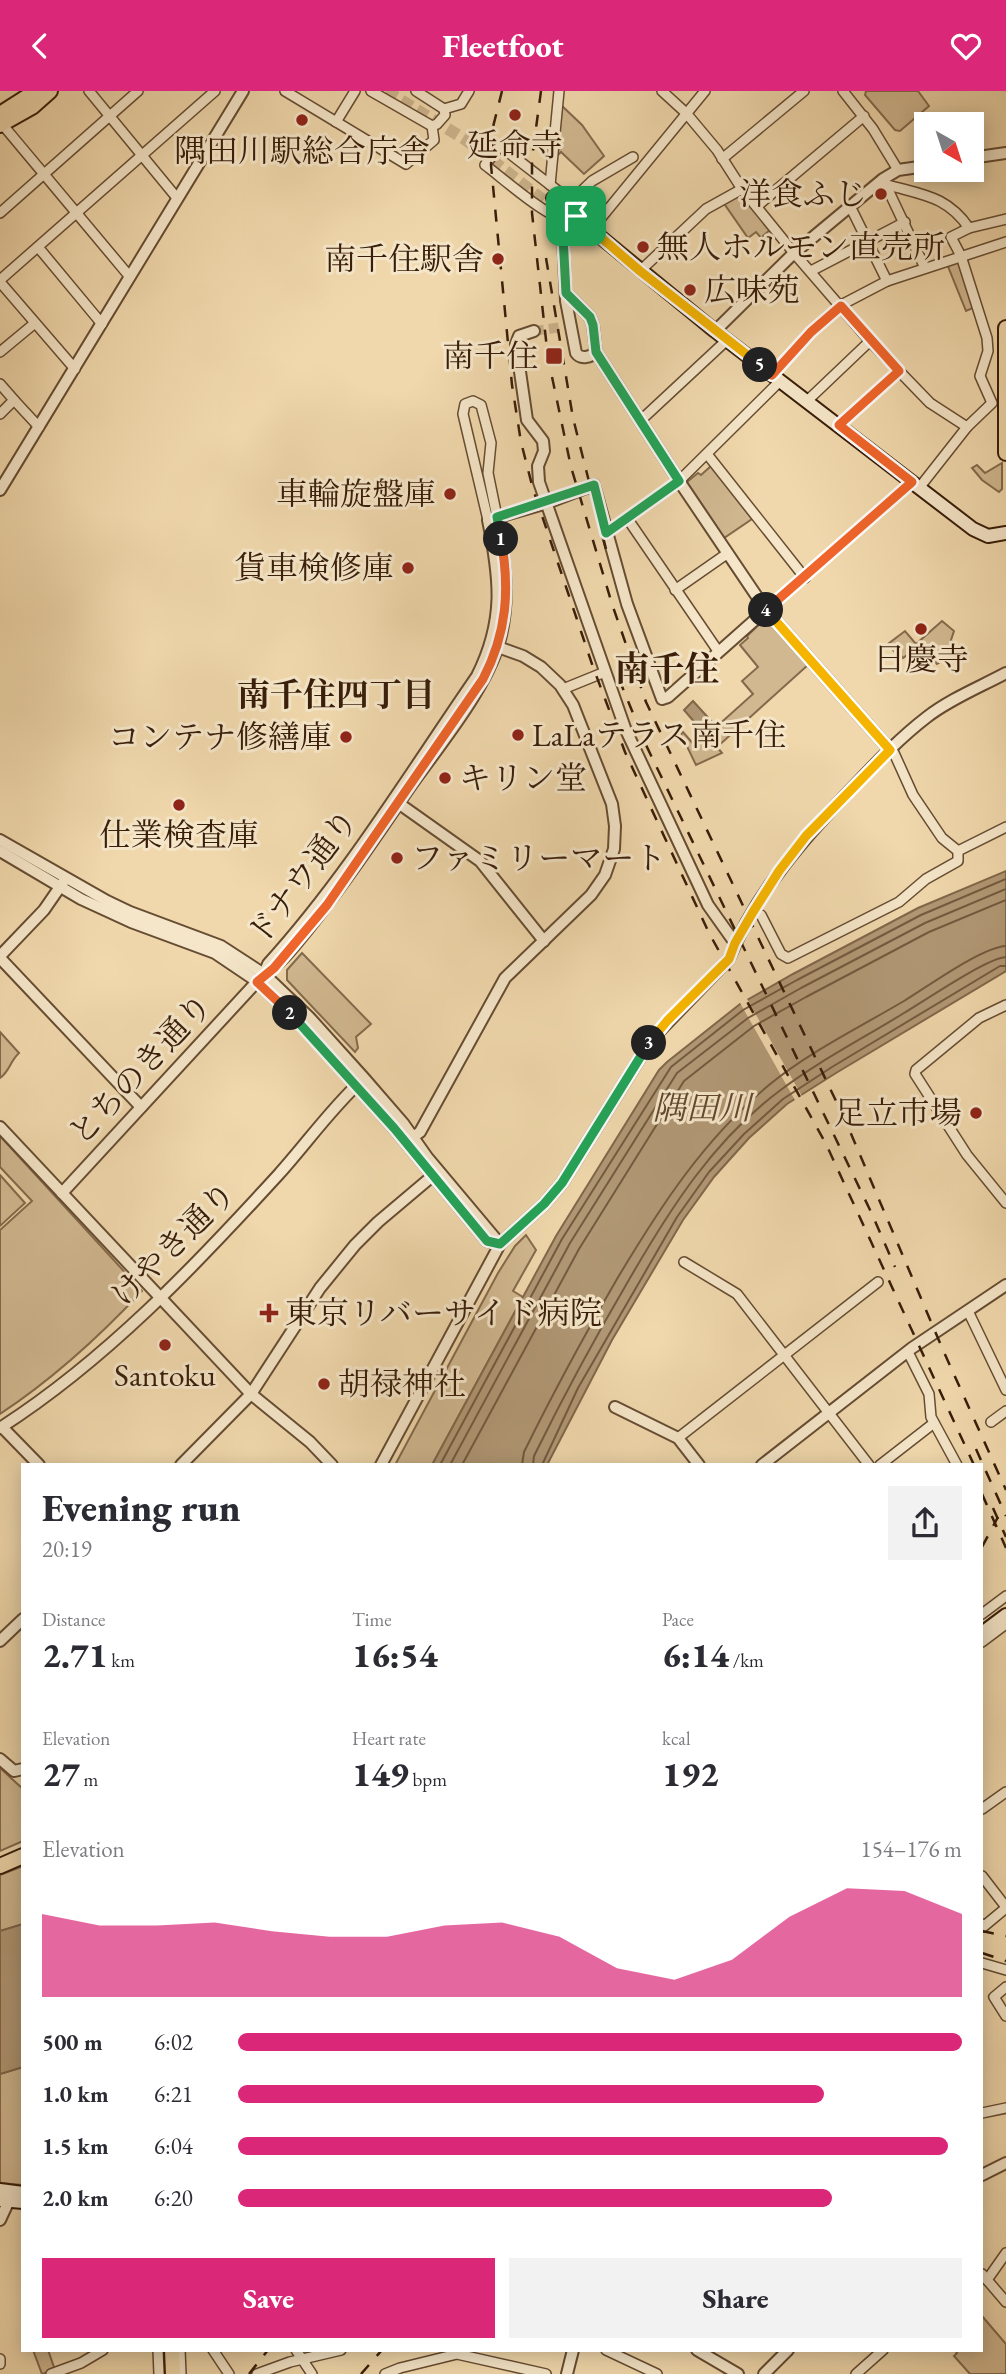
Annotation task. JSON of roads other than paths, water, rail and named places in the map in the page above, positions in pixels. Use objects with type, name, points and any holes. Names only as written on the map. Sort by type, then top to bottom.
[{"type":"main road","points":[[1,116],[36,91]]},
{"type":"main road","points":[[1,116],[32,107],[50,91]]},
{"type":"main road","points":[[552,197],[574,219],[715,331],[978,532],[988,535],[1006,533]]},
{"type":"main road","points":[[574,219],[593,229],[637,268]]},
{"type":"main road","points":[[1006,328],[1006,453]]},
{"type":"main road","points":[[983,1622],[1006,1605]]},
{"type":"main road","points":[[983,1632],[1006,1615]]},
{"type":"main road","points":[[0,1859],[21,1850]]},
{"type":"main road","points":[[0,1866],[21,1857]]},
{"type":"main road","points":[[164,2352],[165,2374]]},
{"type":"main road","points":[[172,2352],[173,2374]]},
{"type":"street","points":[[89,91],[177,198]]},
{"type":"street","points":[[0,213],[138,91]]},
{"type":"street","points":[[75,369],[0,281],[215,91]]},
{"type":"street","points":[[1,484],[75,369],[243,91]]},
{"type":"street","points":[[285,91],[406,164],[434,140],[432,126]]},
{"type":"street","points":[[336,122],[355,91]]},
{"type":"street","points":[[371,91],[432,126]]},
{"type":"street","points":[[416,91],[444,109],[461,104],[469,91]]},
{"type":"street","points":[[552,197],[559,91]]},
{"type":"street","points":[[662,91],[686,113],[718,150],[742,189],[870,341],[930,403],[967,428]]},
{"type":"street","points":[[593,229],[705,91]]},
{"type":"street","points":[[722,159],[804,91]]},
{"type":"street","points":[[843,91],[863,116],[898,170]]},
{"type":"street","points":[[432,126],[437,124],[444,114],[444,109]]},
{"type":"street","points":[[1,116],[44,174],[130,277]]},
{"type":"street","points":[[757,206],[863,116]]},
{"type":"street","points":[[574,219],[563,222],[485,165],[499,146],[552,197],[571,201],[579,212],[563,236],[566,327],[578,355],[592,356],[596,352]]},
{"type":"street","points":[[984,156],[1006,153]]},
{"type":"street","points":[[571,201],[592,181],[633,157]]},
{"type":"street","points":[[715,331],[794,253],[850,206],[886,182],[898,170],[914,168]]},
{"type":"street","points":[[886,182],[925,268]]},
{"type":"street","points":[[886,182],[950,205],[969,228]]},
{"type":"street","points":[[637,268],[706,209],[742,189]]},
{"type":"street","points":[[850,206],[887,281]]},
{"type":"street","points":[[493,519],[594,485],[640,641],[662,699],[668,697],[718,651],[916,485],[992,403],[980,376],[988,351],[987,338],[961,256],[951,237],[969,228],[1006,219]]},
{"type":"street","points":[[811,271],[905,222]]},
{"type":"street","points":[[606,533],[679,481],[707,454],[776,378],[811,332],[841,306],[887,281],[1006,242]]},
{"type":"street","points":[[38,247],[102,324]]},
{"type":"street","points":[[566,293],[587,313],[592,321],[596,352],[766,610],[894,753],[914,795],[935,828],[958,851],[958,861],[926,879],[899,902],[788,957],[781,954],[761,915],[753,912]]},
{"type":"street","points":[[0,352],[35,323]]},
{"type":"street","points":[[534,331],[521,335],[516,344],[527,420],[543,441],[544,451],[538,466],[538,477],[625,728],[702,893],[735,943]]},
{"type":"street","points":[[640,421],[727,340]]},
{"type":"street","points":[[807,401],[870,341]]},
{"type":"street","points":[[839,425],[899,371]]},
{"type":"street","points":[[0,384],[39,426]]},
{"type":"street","points":[[0,414],[14,400]]},
{"type":"street","points":[[473,401],[478,402],[483,409],[492,447],[488,473],[493,519],[463,410],[465,404],[473,401]]},
{"type":"street","points":[[472,446],[480,451],[492,447]]},
{"type":"street","points":[[707,454],[805,578]]},
{"type":"street","points":[[627,518],[718,651]]},
{"type":"street","name":"ドナウ通り","points":[[261,978],[268,964],[321,899],[475,693],[498,646],[505,619],[507,582],[493,519]]},
{"type":"street","name":"ドナウ通り","points":[[395,801],[477,676],[491,644],[497,618],[499,590],[493,519]]},
{"type":"street","points":[[676,590],[727,553]]},
{"type":"street","points":[[413,1136],[422,1127],[505,978],[585,902],[598,886],[610,862],[615,837],[614,814],[609,795],[573,705],[563,689],[541,667],[498,646]]},
{"type":"street","points":[[563,689],[605,672]]},
{"type":"street","points":[[382,1463],[500,1244],[544,1204],[562,1183],[651,1040],[729,959],[753,912],[779,871],[806,836],[890,750],[928,716],[1006,673]]},
{"type":"street","points":[[395,801],[480,861],[544,941]]},
{"type":"street","points":[[958,851],[1006,827]]},
{"type":"street","points":[[0,840],[63,883]]},
{"type":"street","points":[[0,851],[63,883],[130,912],[222,946],[309,1017],[487,1241],[500,1244]]},
{"type":"street","points":[[63,883],[24,933],[0,957],[141,1107]]},
{"type":"street","name":"とちのき通り","points":[[62,1193],[261,978]]},
{"type":"street","points":[[1006,1005],[979,1018],[915,1073],[967,1155],[1006,1203]]},
{"type":"street","points":[[360,1081],[413,1136],[435,1173]]},
{"type":"street","name":"けやき通り","points":[[1,1427],[75,1374],[159,1297],[224,1233],[360,1081]]},
{"type":"street","points":[[0,1127],[251,1394],[310,1442],[330,1463]]},
{"type":"street","points":[[183,1463],[251,1394],[320,1288],[355,1245],[435,1173]]},
{"type":"street","points":[[684,1262],[737,1294],[867,1463]]},
{"type":"street","points":[[678,1438],[878,1282]]},
{"type":"street","points":[[765,1463],[912,1348],[1006,1285]]},
{"type":"street","points":[[968,1311],[1006,1389]]},
{"type":"street","points":[[910,1356],[929,1394],[934,1423],[956,1463]]},
{"type":"street","points":[[615,1407],[678,1438],[697,1463]]},
{"type":"street","points":[[991,1422],[1006,1411]]},
{"type":"street","points":[[883,1463],[934,1423]]},
{"type":"street","points":[[1,1427],[37,1463]]},
{"type":"street","points":[[983,1613],[1006,1596]]},
{"type":"street","points":[[2,1636],[21,1621]]},
{"type":"street","points":[[983,1641],[1006,1624]]},
{"type":"street","points":[[0,1759],[14,1771],[21,1769]]},
{"type":"street","points":[[983,1808],[1006,1792]]},
{"type":"street","points":[[983,1877],[1006,1907],[983,1926]]},
{"type":"street","points":[[983,1963],[1006,1970]]},
{"type":"street","points":[[1006,1987],[994,1997],[1006,2016]]},
{"type":"street","points":[[983,2113],[1006,2108]]},
{"type":"street","points":[[983,2174],[1006,2163]]},
{"type":"street","points":[[0,2220],[11,2196]]},
{"type":"street","points":[[1006,2253],[984,2277],[1006,2302]]},
{"type":"street","points":[[51,2374],[81,2363],[100,2352]]},
{"type":"street","points":[[158,2352],[159,2374]]},
{"type":"street","points":[[180,2352],[181,2374]]},
{"type":"street","points":[[214,2352],[229,2374]]},
{"type":"street","points":[[297,2352],[312,2374]]},
{"type":"street","points":[[257,2374],[333,2352]]},
{"type":"street","points":[[567,2374],[572,2352]]},
{"type":"street","points":[[611,2352],[657,2374]]},
{"type":"street","points":[[700,2352],[737,2374]]},
{"type":"street","points":[[764,2374],[786,2352]]},
{"type":"street","points":[[856,2374],[881,2352]]},
{"type":"street","points":[[385,2374],[457,2354],[546,2374]]},
{"type":"water","points":[[693,701],[713,723],[703,732],[684,710]]},
{"type":"water","name":"隅田川","points":[[1006,871],[1006,971],[787,1104],[749,1138],[714,1177],[683,1220],[612,1340],[548,1463],[433,1463],[556,1236],[659,1070],[740,1004],[918,908]]},
{"type":"water","points":[[21,1925],[21,2068],[0,2074],[0,1931]]},
{"type":"tunnel","points":[[386,91],[466,140],[552,207]]},
{"type":"tunnel","points":[[534,331],[562,327]]},
{"type":"railway","points":[[502,91],[493,127],[491,165],[512,385],[521,442],[533,489],[593,667],[625,752],[709,933],[826,1144],[973,1463]]},
{"type":"railway","points":[[541,91],[532,158],[532,213],[548,358],[571,467],[612,604],[646,702],[846,1122],[1006,1490]]},
{"type":"railway","points":[[546,258],[573,418],[606,549]]},
{"type":"railway","points":[[619,679],[646,745],[895,1267]]},
{"type":"railway","points":[[976,1449],[982,1463]]},
{"type":"railway","points":[[983,1465],[1006,1516]]},
{"type":"railway","points":[[983,1496],[1006,1548]]},
{"type":"railway","points":[[993,1508],[1006,1537]]},
{"type":"railway","points":[[983,1545],[998,1517]]},
{"type":"railway","points":[[983,1931],[1006,1936]]},
{"type":"railway","points":[[983,1953],[1006,1961]]},
{"type":"railway","points":[[249,2374],[266,2352]]},
{"type":"railway","points":[[361,2374],[380,2352]]},
{"type":"place","name":"延命寺","points":[[515,115]]},
{"type":"place","name":"隅田川駅総合庁舎","points":[[302,120]]},
{"type":"place","name":"洋食ふじ","points":[[881,194]]},
{"type":"place","name":"無人ホルモン直売所","points":[[643,247]]},
{"type":"place","name":"南千住駅舎","points":[[498,259]]},
{"type":"place","name":"広味苑","points":[[690,290]]},
{"type":"place","name":"南千住","points":[[554,356]]},
{"type":"place","name":"車輪旋盤庫","points":[[450,494]]},
{"type":"place","name":"貨車検修庫","points":[[408,568]]},
{"type":"place","name":"日慶寺","points":[[921,629]]},
{"type":"place","name":"LaLaテラス南千住","points":[[518,735]]},
{"type":"place","name":"コンテナ修繕庫","points":[[346,737]]},
{"type":"place","name":"キリン堂","points":[[445,778]]},
{"type":"place","name":"仕業検査庫","points":[[179,805]]},
{"type":"place","name":"ファミリーマート","points":[[397,858]]},
{"type":"place","name":"足立市場","points":[[976,1113]]},
{"type":"place","name":"東京リバーサイド病院","points":[[269,1313]]},
{"type":"place","name":"Santoku","points":[[165,1345]]},
{"type":"place","name":"胡禄神社","points":[[324,1384]]},
{"type":"district","name":"南千住","points":[[667,668]]},
{"type":"district","name":"南千住四丁目","points":[[336,694]]}]
